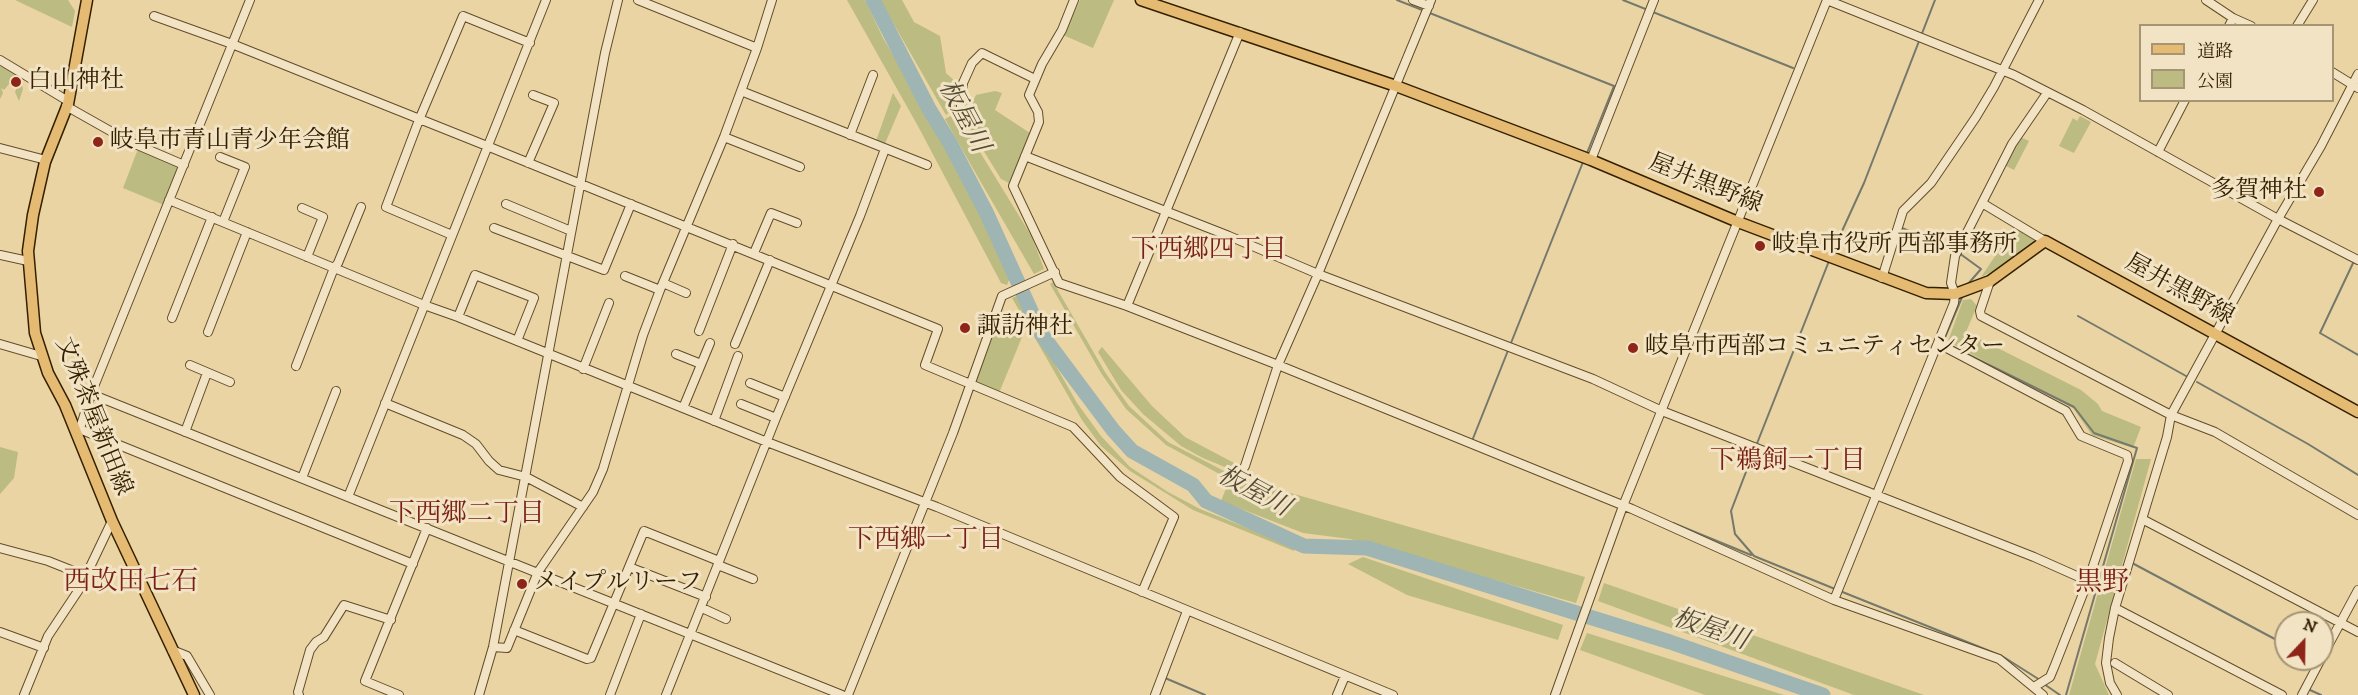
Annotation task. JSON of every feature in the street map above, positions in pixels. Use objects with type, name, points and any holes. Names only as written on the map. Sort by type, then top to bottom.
[{"type":"main road","name":"文殊茶屋新田線","points":[[87,0],[67,104],[46,160],[27,251],[35,333],[41,356],[77,428],[112,521],[194,695]]},
{"type":"main road","name":"屋井黒野線","points":[[1140,0],[1396,86],[1591,160],[1830,258],[1926,293],[1954,294],[1990,281],[2045,241],[2215,336],[2358,412]]},
{"type":"street","points":[[250,0],[77,428],[413,564]]},
{"type":"street","points":[[348,497],[546,0]]},
{"type":"street","points":[[479,695],[493,647],[605,53],[618,0]]},
{"type":"street","points":[[638,0],[757,48]]},
{"type":"street","points":[[493,647],[507,648],[538,572],[583,507],[603,469],[643,335],[724,138],[772,0]]},
{"type":"street","points":[[1074,0],[1062,30],[1035,79],[1029,95],[1038,112],[1040,122],[1013,186],[1051,274],[1059,283],[1127,306],[1278,365],[1623,506],[1835,597],[1999,659],[2043,695]]},
{"type":"street","points":[[1241,472],[1245,466],[1278,365],[1430,3],[1413,0]]},
{"type":"street","points":[[1591,160],[1654,0]]},
{"type":"street","points":[[1555,695],[1623,506],[1827,0],[2003,70],[2084,110],[2278,219],[2358,261]]},
{"type":"street","points":[[1882,278],[1903,211],[1930,183],[1976,117],[2039,0]]},
{"type":"street","points":[[2206,0],[2231,22]]},
{"type":"street","points":[[2298,24],[2313,0]]},
{"type":"street","points":[[154,16],[232,44],[938,328],[925,365],[1073,427],[1120,477],[1174,517],[1142,592]]},
{"type":"street","points":[[452,235],[386,207],[419,120],[463,16],[530,44]]},
{"type":"street","points":[[1127,306],[1240,32]]},
{"type":"street","points":[[960,117],[963,83],[972,63],[982,53],[1035,79]]},
{"type":"street","points":[[0,60],[128,141],[184,165]]},
{"type":"street","points":[[2334,73],[2356,86]]},
{"type":"street","points":[[2117,695],[2109,683],[2106,663],[2115,608],[2168,437],[2171,415],[2278,219],[2356,86],[2358,74]]},
{"type":"street","points":[[850,135],[873,75]]},
{"type":"street","points":[[741,91],[927,165]]},
{"type":"street","points":[[1835,597],[1954,303],[1951,283],[1955,256],[2012,144],[2047,93]]},
{"type":"street","points":[[528,163],[554,103],[533,94]]},
{"type":"street","points":[[2158,152],[2184,102]]},
{"type":"street","points":[[724,138],[800,167]]},
{"type":"street","points":[[0,148],[46,160]]},
{"type":"street","points":[[666,695],[885,149]]},
{"type":"street","points":[[1024,156],[1318,274],[1593,379],[1662,411],[2034,557],[2088,581]]},
{"type":"street","points":[[220,157],[245,167],[223,222]]},
{"type":"street","points":[[169,200],[583,369],[629,385],[714,421],[926,504],[1393,695]]},
{"type":"street","points":[[1982,203],[2045,241]]},
{"type":"street","points":[[506,204],[572,231]]},
{"type":"street","points":[[494,228],[567,258],[604,270],[631,204]]},
{"type":"street","points":[[296,366],[334,268],[361,207]]},
{"type":"street","points":[[302,208],[323,217],[307,257]]},
{"type":"street","points":[[754,253],[771,213],[797,223]]},
{"type":"street","points":[[172,318],[212,217]]},
{"type":"street","points":[[208,332],[248,232]]},
{"type":"street","points":[[699,331],[733,244]]},
{"type":"street","points":[[0,255],[28,261]]},
{"type":"street","points":[[735,344],[770,260]]},
{"type":"street","points":[[849,695],[926,504],[1002,296],[1051,274]]},
{"type":"street","points":[[458,317],[475,275],[534,298],[517,341]]},
{"type":"street","points":[[625,276],[686,293]]},
{"type":"street","points":[[1990,281],[1980,311],[1981,316],[2171,415],[2215,432],[2358,514]]},
{"type":"street","points":[[583,369],[609,303]]},
{"type":"street","points":[[683,408],[710,343]]},
{"type":"street","points":[[0,344],[41,356]]},
{"type":"street","points":[[1939,344],[2066,411],[2081,436],[2127,455],[2128,461],[2088,581],[2050,677],[2034,687]]},
{"type":"street","points":[[676,354],[701,364]]},
{"type":"street","points":[[714,421],[738,356]]},
{"type":"street","points":[[190,365],[230,382]]},
{"type":"street","points":[[185,432],[207,373]]},
{"type":"street","points":[[750,382],[785,397]]},
{"type":"street","points":[[302,478],[336,391]]},
{"type":"street","points":[[91,394],[842,695]]},
{"type":"street","points":[[385,403],[463,435],[476,444],[499,470],[526,477],[583,507]]},
{"type":"street","points":[[741,404],[776,418]]},
{"type":"street","points":[[2142,519],[2358,632]]},
{"type":"street","points":[[24,695],[48,636],[86,576],[112,521]]},
{"type":"street","points":[[399,695],[365,681],[427,528]]},
{"type":"street","points":[[514,630],[587,659],[591,658],[644,531],[753,579]]},
{"type":"street","points":[[0,548],[48,561],[86,576]]},
{"type":"street","points":[[629,567],[706,597]]},
{"type":"street","points":[[2334,635],[2358,590]]},
{"type":"street","points":[[299,695],[310,650],[324,637],[344,605],[391,620]]},
{"type":"street","points":[[702,608],[726,619]]},
{"type":"street","points":[[2115,608],[2282,695]]},
{"type":"street","points":[[1155,695],[1187,611]]},
{"type":"street","points":[[610,695],[641,614]]},
{"type":"street","points":[[0,632],[44,648]]},
{"type":"street","points":[[172,650],[187,656],[210,695]]},
{"type":"street","points":[[2115,663],[2168,695]]},
{"type":"street","points":[[2301,695],[2314,671]]},
{"type":"street","points":[[1337,695],[1345,676]]},
{"type":"green space","points":[[15,0],[68,0],[75,11],[72,27]]},
{"type":"green space","points":[[847,0],[865,0],[883,38],[918,96],[937,135],[948,149],[999,248],[1011,275],[1007,285],[1001,283],[919,128]]},
{"type":"green space","points":[[880,0],[902,0],[914,22],[940,36],[946,73],[959,85],[956,105],[946,115]]},
{"type":"green space","points":[[1080,0],[1114,0],[1093,48],[1063,35]]},
{"type":"green space","points":[[2,64],[20,76],[23,89],[19,101],[15,92],[17,87],[9,84],[4,90],[1,88],[3,93],[0,99],[0,67]]},
{"type":"green space","points":[[995,91],[1002,93],[995,110],[1030,133],[1009,183],[1001,179],[964,119],[976,95]]},
{"type":"green space","points":[[893,93],[901,106],[884,146],[876,141]]},
{"type":"green space","points":[[956,113],[1032,237],[1044,269],[1034,274],[945,119]]},
{"type":"green space","points":[[2080,116],[2091,122],[2074,153],[2059,146],[2073,118],[2077,121]]},
{"type":"green space","points":[[2020,137],[2029,141],[2014,170],[2006,166],[2006,163]]},
{"type":"green space","points":[[138,149],[180,165],[164,205],[123,188]]},
{"type":"green space","points":[[2014,228],[2034,239],[2034,244],[1998,269],[1981,277]]},
{"type":"green space","points":[[1053,282],[1105,372],[1129,406],[1168,442],[1226,472],[1225,477],[1166,445],[1126,409],[1101,373],[1050,284]]},
{"type":"green space","points":[[1019,295],[1031,322],[1077,403],[1101,436],[1130,467],[1168,492],[1200,509],[1295,547],[1294,551],[1193,510],[1130,471],[1101,446],[1082,420],[1012,298]]},
{"type":"green space","points":[[1971,299],[1977,306],[1966,332],[2081,390],[2098,404],[2102,411],[2141,427],[2133,448],[2092,435],[2073,408],[1949,342],[1963,300]]},
{"type":"green space","points":[[1003,310],[1022,337],[999,393],[975,383]]},
{"type":"green space","points":[[1102,347],[1152,406],[1185,437],[1236,464],[1232,470],[1181,446],[1143,414],[1121,390],[1098,352]]},
{"type":"green space","points":[[0,447],[18,452],[14,478],[0,494]]},
{"type":"green space","points":[[2136,459],[2151,459],[2095,664],[2109,695],[2069,695]]},
{"type":"green space","points":[[1231,476],[1585,577],[1576,603],[1350,539],[1303,533],[1221,501]]},
{"type":"green space","points":[[1363,557],[1563,625],[1558,640],[1407,595],[1348,564]]},
{"type":"green space","points":[[1604,583],[1924,695],[1854,695],[1598,601]]},
{"type":"green space","points":[[1587,633],[1784,695],[1705,695],[1580,650]]},
{"type":"waterway","name":"板屋川","points":[[873,0],[929,109],[950,143],[987,214],[1042,335],[1113,430],[1132,451],[1193,485],[1206,501],[1304,546],[1367,548],[1670,642],[1823,695]]},
{"type":"waterway","points":[[1397,0],[1614,86],[1587,153]]},
{"type":"waterway","points":[[1623,0],[1793,68]]},
{"type":"waterway","points":[[1832,253],[1864,183],[1935,0]]},
{"type":"waterway","points":[[1472,441],[1583,162]]},
{"type":"waterway","points":[[1902,228],[1954,250]]},
{"type":"waterway","points":[[1959,253],[1981,269],[1968,284]]},
{"type":"waterway","points":[[1756,446],[1829,261]]},
{"type":"waterway","points":[[2354,261],[2320,333],[2358,355]]},
{"type":"waterway","points":[[1963,295],[1943,342],[2074,407],[2094,433],[2137,448],[2066,695]]},
{"type":"waterway","points":[[2078,316],[2186,376]]},
{"type":"waterway","points":[[2197,382],[2308,444],[2358,475]]},
{"type":"waterway","points":[[1754,451],[1731,511],[1735,534],[1754,556],[1835,589]]},
{"type":"waterway","points":[[1673,523],[1751,555]]},
{"type":"waterway","points":[[2134,564],[2274,639]]},
{"type":"waterway","points":[[1840,591],[2002,656],[2040,680]]},
{"type":"waterway","points":[[1165,678],[1205,695]]},
{"type":"waterway","points":[[2044,684],[2060,695]]},
{"type":"waterway","points":[[2310,690],[2321,695]]},
{"type":"place","name":"白山神社","points":[[16,82]]},
{"type":"place","name":"岐阜市青山青少年会館","points":[[98,142]]},
{"type":"place","name":"多賀神社","points":[[2319,192]]},
{"type":"place","name":"岐阜市役所 西部事務所","points":[[1760,246]]},
{"type":"place","name":"諏訪神社","points":[[965,328]]},
{"type":"place","name":"岐阜市西部コミュニティセンター","points":[[1633,348]]},
{"type":"place","name":"メイプルリーフ","points":[[522,584]]},
{"type":"district","name":"下西郷四丁目","points":[[1209,252]]},
{"type":"district","name":"下鵜飼一丁目","points":[[1788,463]]},
{"type":"district","name":"下西郷二丁目","points":[[467,516]]},
{"type":"district","name":"下西郷一丁目","points":[[926,542]]},
{"type":"district","name":"西改田七石","points":[[131,583]]},
{"type":"district","name":"黒野","points":[[2102,584]]}]
